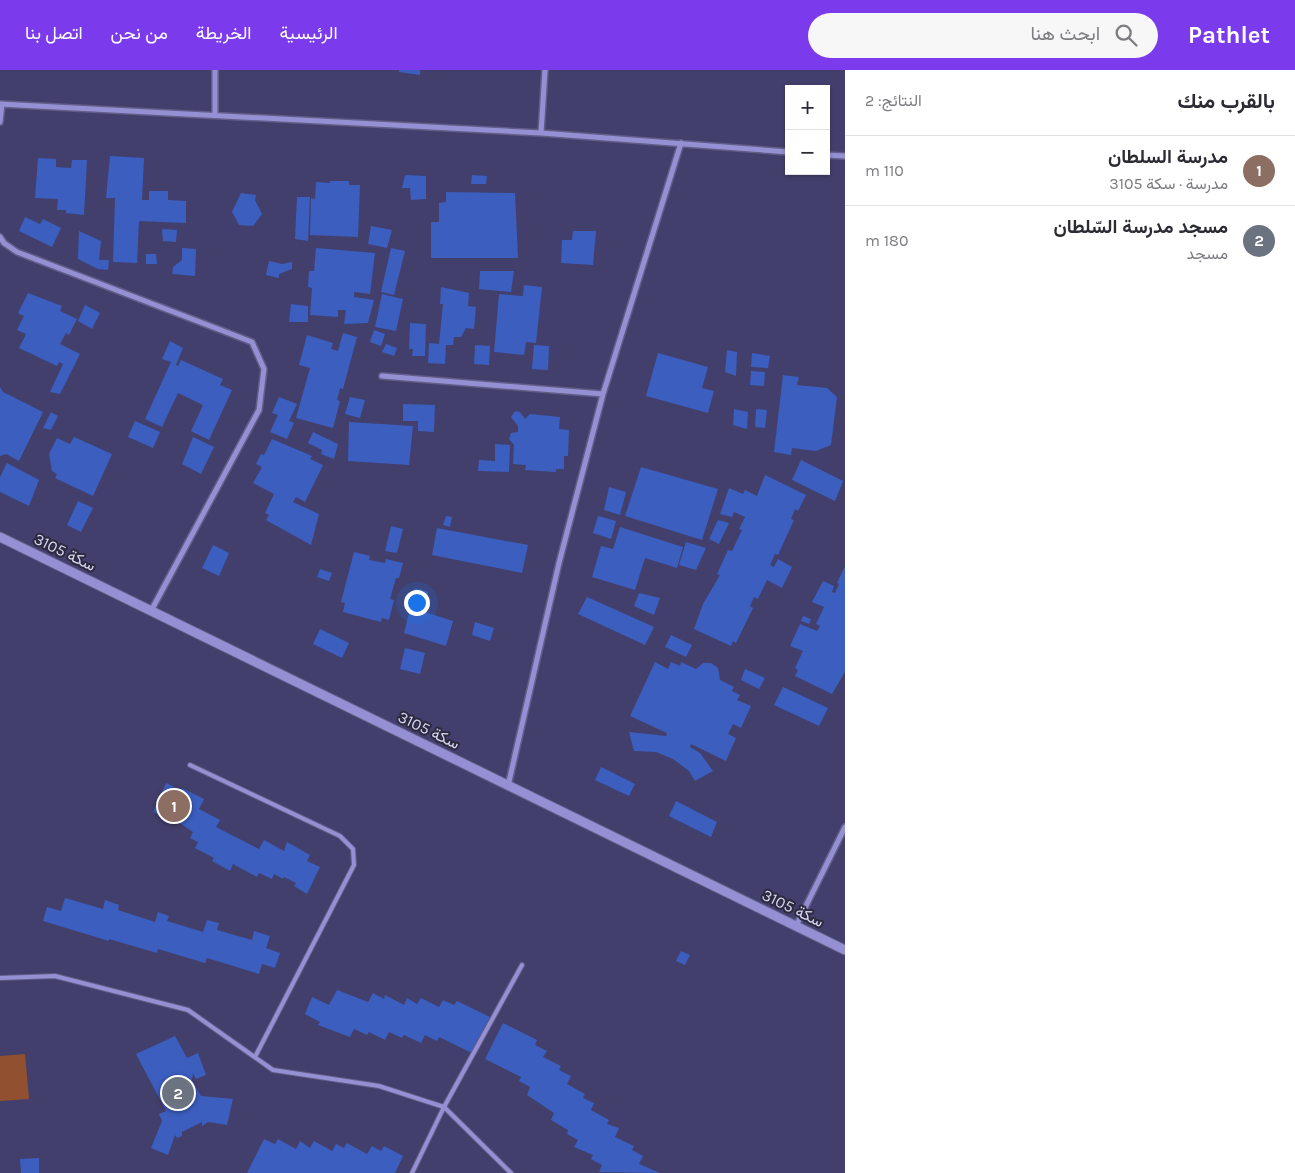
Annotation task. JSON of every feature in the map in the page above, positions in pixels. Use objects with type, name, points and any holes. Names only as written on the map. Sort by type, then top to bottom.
[{"type":"street","points":[[215,115],[216,70]]},
{"type":"street","points":[[541,133],[545,70]]},
{"type":"street","points":[[0,122],[1,104],[541,133],[785,152]]},
{"type":"street","points":[[508,786],[559,563],[603,394],[681,143]]},
{"type":"street","points":[[830,155],[845,156]]},
{"type":"street","points":[[0,237],[4,243],[17,252],[252,342],[264,369],[259,410],[151,611]]},
{"type":"street","points":[[382,376],[603,394]]},
{"type":"street","name":"سكة 3105","points":[[0,537],[845,950]]},
{"type":"street","points":[[796,926],[845,827]]},
{"type":"lane","points":[[190,765],[340,836],[353,849],[354,865],[255,1057]]},
{"type":"lane","points":[[412,1173],[444,1107],[522,965]]},
{"type":"lane","points":[[0,978],[55,976],[188,1010],[273,1070],[379,1086],[444,1107],[511,1173]]},
{"type":"shaded area","points":[[25,1054],[29,1099],[0,1101],[0,1056]]},
{"type":"building","points":[[399,70],[420,70],[420,75],[399,72]]},
{"type":"building","points":[[110,156],[144,158],[142,200],[149,200],[149,191],[168,191],[168,200],[186,201],[186,223],[139,221],[137,263],[113,262],[115,198],[106,198]]},
{"type":"building","points":[[38,158],[56,159],[56,167],[71,168],[72,160],[87,160],[84,215],[66,213],[66,210],[57,210],[58,199],[35,198]]},
{"type":"building","points":[[405,175],[426,176],[426,199],[411,200],[410,188],[402,188]]},
{"type":"building","points":[[472,175],[487,176],[486,184],[471,184]]},
{"type":"building","points":[[330,181],[349,181],[349,185],[360,185],[358,237],[310,235],[311,198],[315,199],[316,182],[330,183]]},
{"type":"building","points":[[446,192],[515,193],[518,258],[431,258],[431,222],[439,222],[439,203],[446,202]]},
{"type":"building","points":[[241,193],[256,195],[255,200],[262,214],[253,226],[239,225],[232,212]]},
{"type":"building","points":[[297,197],[310,197],[308,241],[295,239]]},
{"type":"building","points":[[25,217],[40,224],[43,219],[61,228],[52,247],[19,231]]},
{"type":"building","points":[[371,226],[392,230],[387,248],[368,244]]},
{"type":"building","points":[[162,229],[177,230],[176,242],[163,241]]},
{"type":"building","points":[[79,231],[101,241],[99,260],[109,260],[108,270],[98,269],[78,259]]},
{"type":"building","points":[[573,231],[596,231],[593,265],[561,263],[562,240],[572,240]]},
{"type":"building","points":[[182,248],[196,249],[195,276],[172,274],[173,267],[182,260]]},
{"type":"building","points":[[316,248],[375,253],[370,294],[354,292],[354,297],[374,300],[368,323],[344,324],[346,310],[338,310],[338,317],[310,315],[312,288],[308,287],[309,271],[314,271]]},
{"type":"building","points":[[391,248],[405,251],[394,295],[381,292]]},
{"type":"building","points":[[146,254],[156,254],[157,264],[146,264]]},
{"type":"building","points":[[269,261],[282,264],[292,262],[292,269],[279,274],[279,278],[266,275]]},
{"type":"building","points":[[480,271],[514,271],[511,292],[479,289]]},
{"type":"building","points":[[524,285],[542,287],[536,343],[526,342],[524,355],[494,352],[499,294],[523,296]]},
{"type":"building","points":[[441,287],[469,293],[468,306],[476,307],[474,329],[466,328],[461,337],[454,337],[453,345],[446,345],[445,364],[428,363],[429,343],[439,344],[443,304],[440,304]]},
{"type":"building","points":[[28,293],[62,306],[60,311],[77,319],[69,335],[66,333],[60,344],[80,354],[60,394],[50,392],[63,364],[59,362],[57,366],[19,348],[26,334],[17,330],[24,316],[18,313]]},
{"type":"building","points":[[382,294],[403,299],[396,331],[375,327]]},
{"type":"building","points":[[291,304],[308,306],[308,322],[289,322]]},
{"type":"building","points":[[85,305],[100,313],[92,329],[78,321]]},
{"type":"building","points":[[410,323],[426,324],[425,356],[412,356],[413,349],[409,349]]},
{"type":"building","points":[[374,330],[385,334],[381,346],[370,342]]},
{"type":"building","points":[[343,333],[357,337],[343,389],[340,388],[337,400],[340,401],[333,428],[296,418],[310,368],[299,365],[307,335],[333,343],[331,349],[338,351]]},
{"type":"building","points":[[170,341],[183,348],[176,365],[178,366],[181,360],[223,379],[220,385],[232,390],[209,440],[191,431],[203,405],[178,393],[162,427],[145,419],[171,362],[162,359]]},
{"type":"building","points":[[386,344],[397,348],[394,356],[382,352]]},
{"type":"building","points":[[475,345],[490,346],[489,365],[474,364]]},
{"type":"building","points":[[534,345],[549,346],[548,370],[532,369]]},
{"type":"building","points":[[727,350],[737,352],[736,376],[725,372]]},
{"type":"building","points":[[658,353],[708,367],[702,388],[714,391],[708,413],[646,396]]},
{"type":"building","points":[[752,353],[770,356],[768,368],[751,367]]},
{"type":"building","points":[[751,371],[765,372],[764,386],[750,385]]},
{"type":"building","points":[[783,375],[799,377],[797,385],[827,388],[837,397],[831,445],[816,451],[792,448],[791,455],[774,452]]},
{"type":"building","points":[[0,387],[3,392],[43,412],[19,461],[6,454],[0,456]]},
{"type":"building","points":[[279,397],[297,404],[289,421],[294,423],[287,439],[270,432],[278,415],[272,413]]},
{"type":"building","points":[[350,397],[365,400],[360,418],[345,414]]},
{"type":"building","points":[[403,404],[435,405],[434,432],[418,431],[418,421],[403,421]]},
{"type":"building","points":[[734,409],[748,412],[747,429],[733,425]]},
{"type":"building","points":[[756,409],[767,410],[765,428],[755,427]]},
{"type":"building","points":[[515,411],[520,412],[525,419],[530,414],[560,417],[559,429],[569,430],[568,456],[564,456],[564,469],[556,469],[556,472],[525,470],[526,465],[513,464],[514,445],[509,439],[511,433],[518,432],[518,426],[511,417]]},
{"type":"building","points":[[51,412],[58,416],[51,430],[43,428]]},
{"type":"building","points":[[135,421],[160,432],[153,448],[128,437]]},
{"type":"building","points":[[349,422],[413,426],[409,465],[348,461]]},
{"type":"building","points":[[313,432],[338,444],[334,459],[321,454],[322,450],[308,443]]},
{"type":"building","points":[[74,437],[112,454],[93,496],[55,478],[57,474],[52,471],[49,454],[57,438],[70,444]]},
{"type":"building","points":[[193,437],[214,447],[201,474],[182,464]]},
{"type":"building","points":[[272,439],[312,456],[310,459],[323,465],[305,502],[296,497],[293,502],[319,514],[311,545],[266,520],[269,515],[265,513],[274,494],[253,483],[262,467],[256,464],[261,454],[264,455]]},
{"type":"building","points":[[495,444],[510,445],[509,472],[478,471],[479,460],[495,461]]},
{"type":"building","points":[[801,460],[843,481],[835,501],[792,480]]},
{"type":"building","points":[[7,463],[39,480],[29,506],[0,492],[0,477]]},
{"type":"building","points":[[641,467],[718,489],[702,540],[625,516]]},
{"type":"building","points":[[765,475],[806,495],[798,511],[795,509],[791,519],[794,520],[778,555],[775,554],[770,565],[774,567],[778,559],[792,567],[782,588],[767,580],[758,599],[754,597],[750,606],[753,608],[736,643],[733,641],[731,646],[694,629],[703,604],[720,575],[717,574],[728,550],[732,551],[742,530],[739,529],[745,517],[734,512],[732,517],[720,514],[729,488],[743,494],[745,490],[757,496]]},
{"type":"building","points":[[609,487],[626,492],[620,515],[604,510]]},
{"type":"building","points":[[78,501],[93,508],[81,532],[67,525]]},
{"type":"building","points":[[446,516],[452,517],[450,527],[443,525]]},
{"type":"building","points":[[598,516],[616,521],[611,539],[593,533]]},
{"type":"building","points":[[718,520],[729,523],[719,544],[709,539]]},
{"type":"building","points":[[391,526],[403,529],[397,553],[385,551]]},
{"type":"building","points":[[620,527],[683,547],[677,568],[645,558],[635,590],[592,577],[601,546],[613,549]]},
{"type":"building","points":[[437,528],[528,545],[522,573],[432,555]]},
{"type":"building","points":[[686,542],[706,548],[696,570],[679,565]]},
{"type":"building","points":[[213,545],[229,553],[219,576],[202,568]]},
{"type":"building","points":[[354,552],[370,556],[369,560],[385,563],[386,559],[403,563],[390,599],[394,600],[389,620],[382,618],[381,622],[343,612],[345,603],[341,602]]},
{"type":"building","points":[[845,566],[845,672],[832,694],[795,676],[798,670],[795,668],[803,651],[790,646],[800,624],[817,631],[820,626],[816,624],[824,607],[812,602],[823,581],[834,586],[832,592],[835,593],[839,584],[837,583]]},
{"type":"building","points":[[320,569],[332,573],[329,581],[317,577]]},
{"type":"building","points":[[415,588],[428,592],[422,611],[453,621],[446,646],[404,633]]},
{"type":"building","points":[[639,593],[660,598],[654,615],[634,606]]},
{"type":"building","points":[[587,597],[654,627],[645,645],[578,614]]},
{"type":"building","points":[[803,616],[811,619],[809,624],[801,621]]},
{"type":"building","points":[[475,622],[494,628],[490,641],[472,635]]},
{"type":"building","points":[[320,629],[349,643],[342,658],[313,644]]},
{"type":"building","points":[[671,635],[692,645],[686,657],[665,647]]},
{"type":"building","points":[[405,648],[425,653],[420,674],[400,669]]},
{"type":"building","points":[[655,662],[668,669],[671,662],[680,666],[681,662],[696,669],[703,663],[711,663],[718,668],[720,680],[734,687],[732,691],[740,695],[737,700],[751,706],[741,728],[733,724],[728,734],[736,738],[726,761],[691,744],[690,747],[700,753],[713,771],[695,781],[689,771],[673,759],[656,752],[634,751],[629,732],[666,736],[667,733],[630,716]]},
{"type":"building","points":[[745,669],[765,678],[759,689],[741,680]]},
{"type":"building","points":[[783,687],[828,708],[819,726],[774,705]]},
{"type":"building","points":[[601,767],[635,784],[629,796],[595,780]]},
{"type":"building","points":[[166,783],[181,790],[182,788],[204,799],[199,809],[220,820],[216,827],[259,849],[264,840],[284,851],[287,842],[310,855],[307,861],[320,867],[307,894],[294,886],[296,883],[274,874],[272,879],[259,873],[257,877],[233,864],[230,871],[212,861],[214,858],[195,848],[198,842],[190,838],[193,832],[168,815],[166,818],[153,812]]},
{"type":"building","points":[[676,801],[717,822],[711,837],[669,816]]},
{"type":"building","points":[[65,898],[103,909],[105,900],[119,905],[118,910],[155,922],[158,912],[169,916],[167,921],[203,932],[207,920],[219,923],[217,930],[252,940],[254,931],[270,936],[266,948],[280,953],[275,968],[262,964],[259,974],[207,958],[205,963],[158,949],[157,953],[43,921],[47,907],[61,911]]},
{"type":"building","points":[[681,951],[690,955],[685,965],[676,961]]},
{"type":"building","points":[[337,990],[368,1002],[373,993],[384,999],[385,995],[404,1005],[407,998],[417,1004],[421,998],[439,1007],[443,1000],[454,1005],[457,1001],[490,1017],[472,1053],[439,1037],[437,1041],[425,1035],[421,1043],[404,1035],[402,1038],[389,1032],[385,1040],[369,1032],[367,1035],[354,1029],[350,1037],[318,1025],[320,1022],[305,1014],[312,997],[329,1005]]},
{"type":"building","points":[[503,1023],[537,1040],[535,1045],[547,1051],[543,1057],[561,1066],[559,1070],[571,1076],[567,1084],[585,1094],[583,1098],[594,1103],[591,1110],[609,1120],[607,1124],[619,1128],[615,1137],[634,1146],[632,1150],[643,1156],[639,1164],[660,1173],[599,1172],[602,1165],[591,1159],[593,1155],[574,1147],[578,1140],[567,1134],[568,1130],[551,1120],[554,1113],[527,1095],[530,1087],[519,1081],[521,1077],[485,1059]]},
{"type":"building","points":[[175,1036],[187,1058],[198,1053],[206,1075],[196,1079],[193,1073],[192,1080],[201,1096],[233,1099],[227,1125],[208,1122],[202,1126],[202,1122],[182,1132],[182,1136],[177,1138],[175,1135],[168,1155],[151,1148],[162,1121],[159,1114],[166,1111],[136,1054]]},
{"type":"building","points":[[264,1139],[275,1144],[278,1139],[296,1149],[300,1141],[310,1148],[314,1141],[332,1151],[336,1144],[344,1148],[347,1143],[367,1154],[372,1146],[381,1151],[384,1146],[403,1156],[395,1173],[247,1173]]},
{"type":"building","points":[[39,1158],[39,1173],[21,1173],[20,1159]]},
{"type":"place","name":"مدرسة السلطان","points":[[174,806]]},
{"type":"place","name":"مسجد مدرسة السّلطان","points":[[178,1093]]}]
